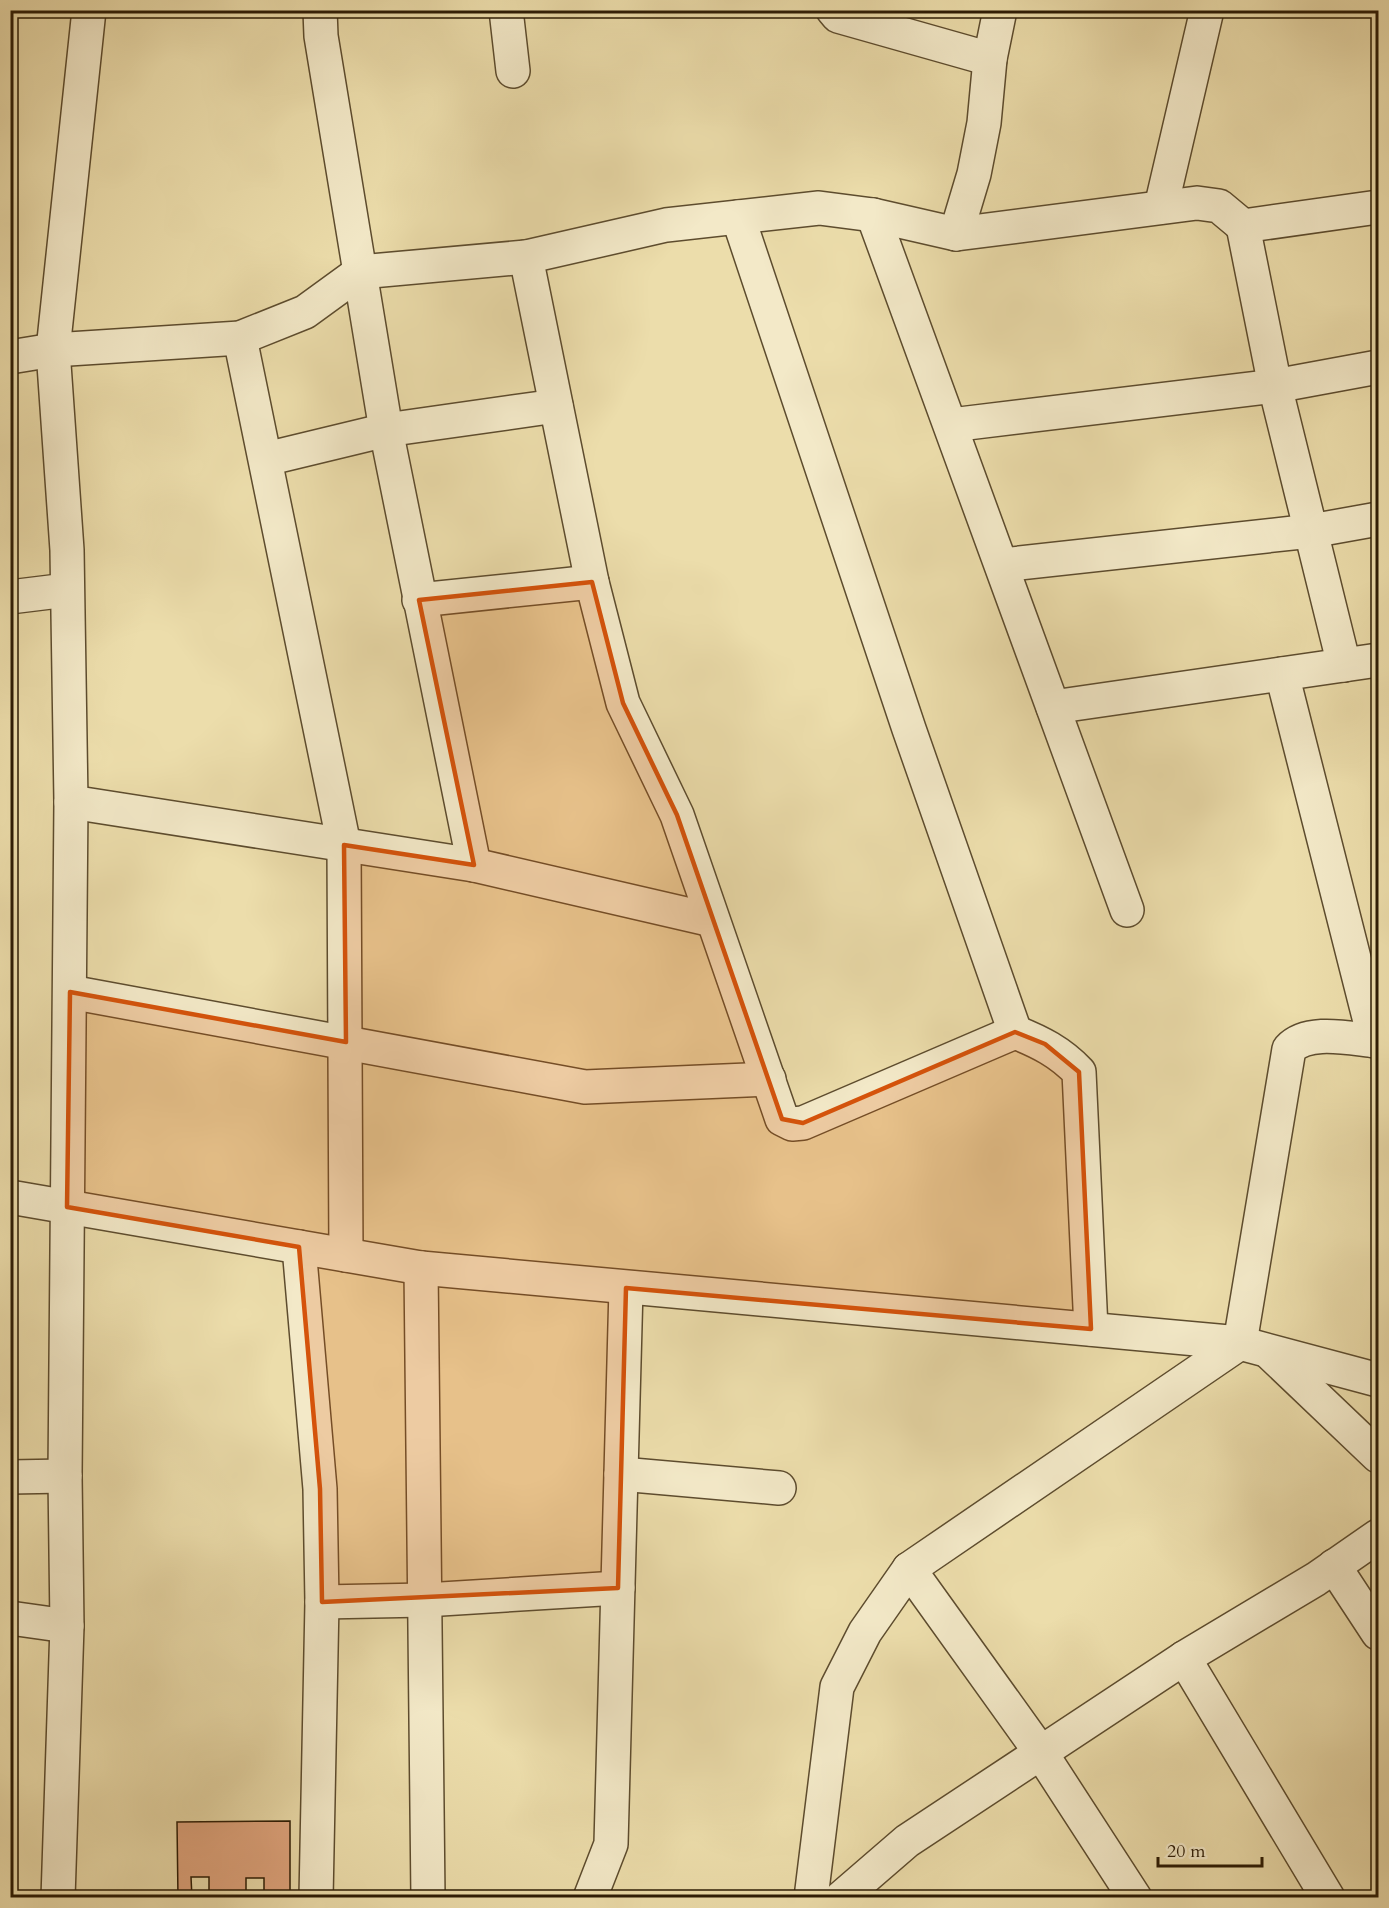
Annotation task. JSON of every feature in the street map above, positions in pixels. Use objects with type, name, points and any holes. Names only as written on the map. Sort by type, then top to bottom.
[{"type":"street","points":[[58,1898],[67,1626],[65,1476],[71,802],[67,550],[53,350],[89,10]]},
{"type":"street","points":[[320,10],[321,36],[386,430],[474,865]]},
{"type":"street","points":[[506,10],[513,71]]},
{"type":"street","points":[[833,10],[838,16],[990,59]]},
{"type":"street","points":[[956,234],[976,164],[984,123],[990,59],[1000,10]]},
{"type":"street","points":[[1161,207],[1207,10]]},
{"type":"street","points":[[10,357],[53,350],[240,338],[305,312],[360,272],[526,257],[666,225],[819,208],[873,215],[956,234],[1197,203],[1219,206],[1243,226],[1275,386],[1344,665]]},
{"type":"street","points":[[1243,226],[1378,207]]},
{"type":"street","points":[[873,215],[1127,910]]},
{"type":"street","points":[[738,217],[909,729],[1015,1032]]},
{"type":"street","points":[[526,257],[592,582],[623,704],[677,815],[782,1119],[792,1124],[803,1124],[1015,1032],[1045,1044],[1065,1057],[1079,1072],[1091,1329]]},
{"type":"street","points":[[240,338],[344,845],[346,1255]]},
{"type":"street","points":[[951,425],[1275,386],[1378,367]]},
{"type":"street","points":[[266,459],[386,430],[556,406]]},
{"type":"street","points":[[1002,565],[1311,531],[1378,519]]},
{"type":"street","points":[[419,600],[592,582]]},
{"type":"street","points":[[10,597],[67,590]]},
{"type":"street","points":[[1053,706],[1378,660]]},
{"type":"street","points":[[1254,1347],[1289,1049],[1297,1040],[1310,1037],[1377,1041],[1282,674]]},
{"type":"street","points":[[71,802],[474,865],[712,920]]},
{"type":"street","points":[[70,992],[585,1087],[769,1078]]},
{"type":"street","points":[[10,1197],[421,1268],[1091,1329],[1254,1347],[1378,1380]]},
{"type":"street","points":[[299,1247],[320,1489],[322,1602],[316,1898]]},
{"type":"street","points":[[421,1268],[428,1898]]},
{"type":"street","points":[[590,1898],[611,1844],[626,1288]]},
{"type":"street","points":[[1254,1347],[1378,1456]]},
{"type":"street","points":[[811,1898],[837,1687],[865,1632],[909,1569],[1254,1347]]},
{"type":"street","points":[[621,1474],[779,1488]]},
{"type":"street","points":[[10,1477],[65,1476]]},
{"type":"street","points":[[840,1898],[907,1841],[1185,1658],[1335,1566],[1378,1536]]},
{"type":"street","points":[[1335,1566],[1378,1633]]},
{"type":"street","points":[[909,1569],[1041,1753],[1135,1898]]},
{"type":"street","points":[[322,1602],[425,1600],[618,1588]]},
{"type":"street","points":[[10,1618],[67,1626]]},
{"type":"street","points":[[1185,1658],[1328,1898]]},
{"type":"highlighted area","points":[[592,582],[623,703],[677,815],[782,1119],[803,1123],[1015,1032],[1045,1044],[1079,1072],[1091,1329],[626,1288],[618,1588],[322,1602],[320,1489],[299,1247],[67,1207],[70,992],[346,1042],[344,845],[474,865],[419,600]]},
{"type":"building","points":[[290,1821],[290,1898],[264,1898],[264,1878],[246,1878],[246,1898],[209,1898],[209,1877],[191,1877],[192,1898],[178,1898],[177,1822]]}]
